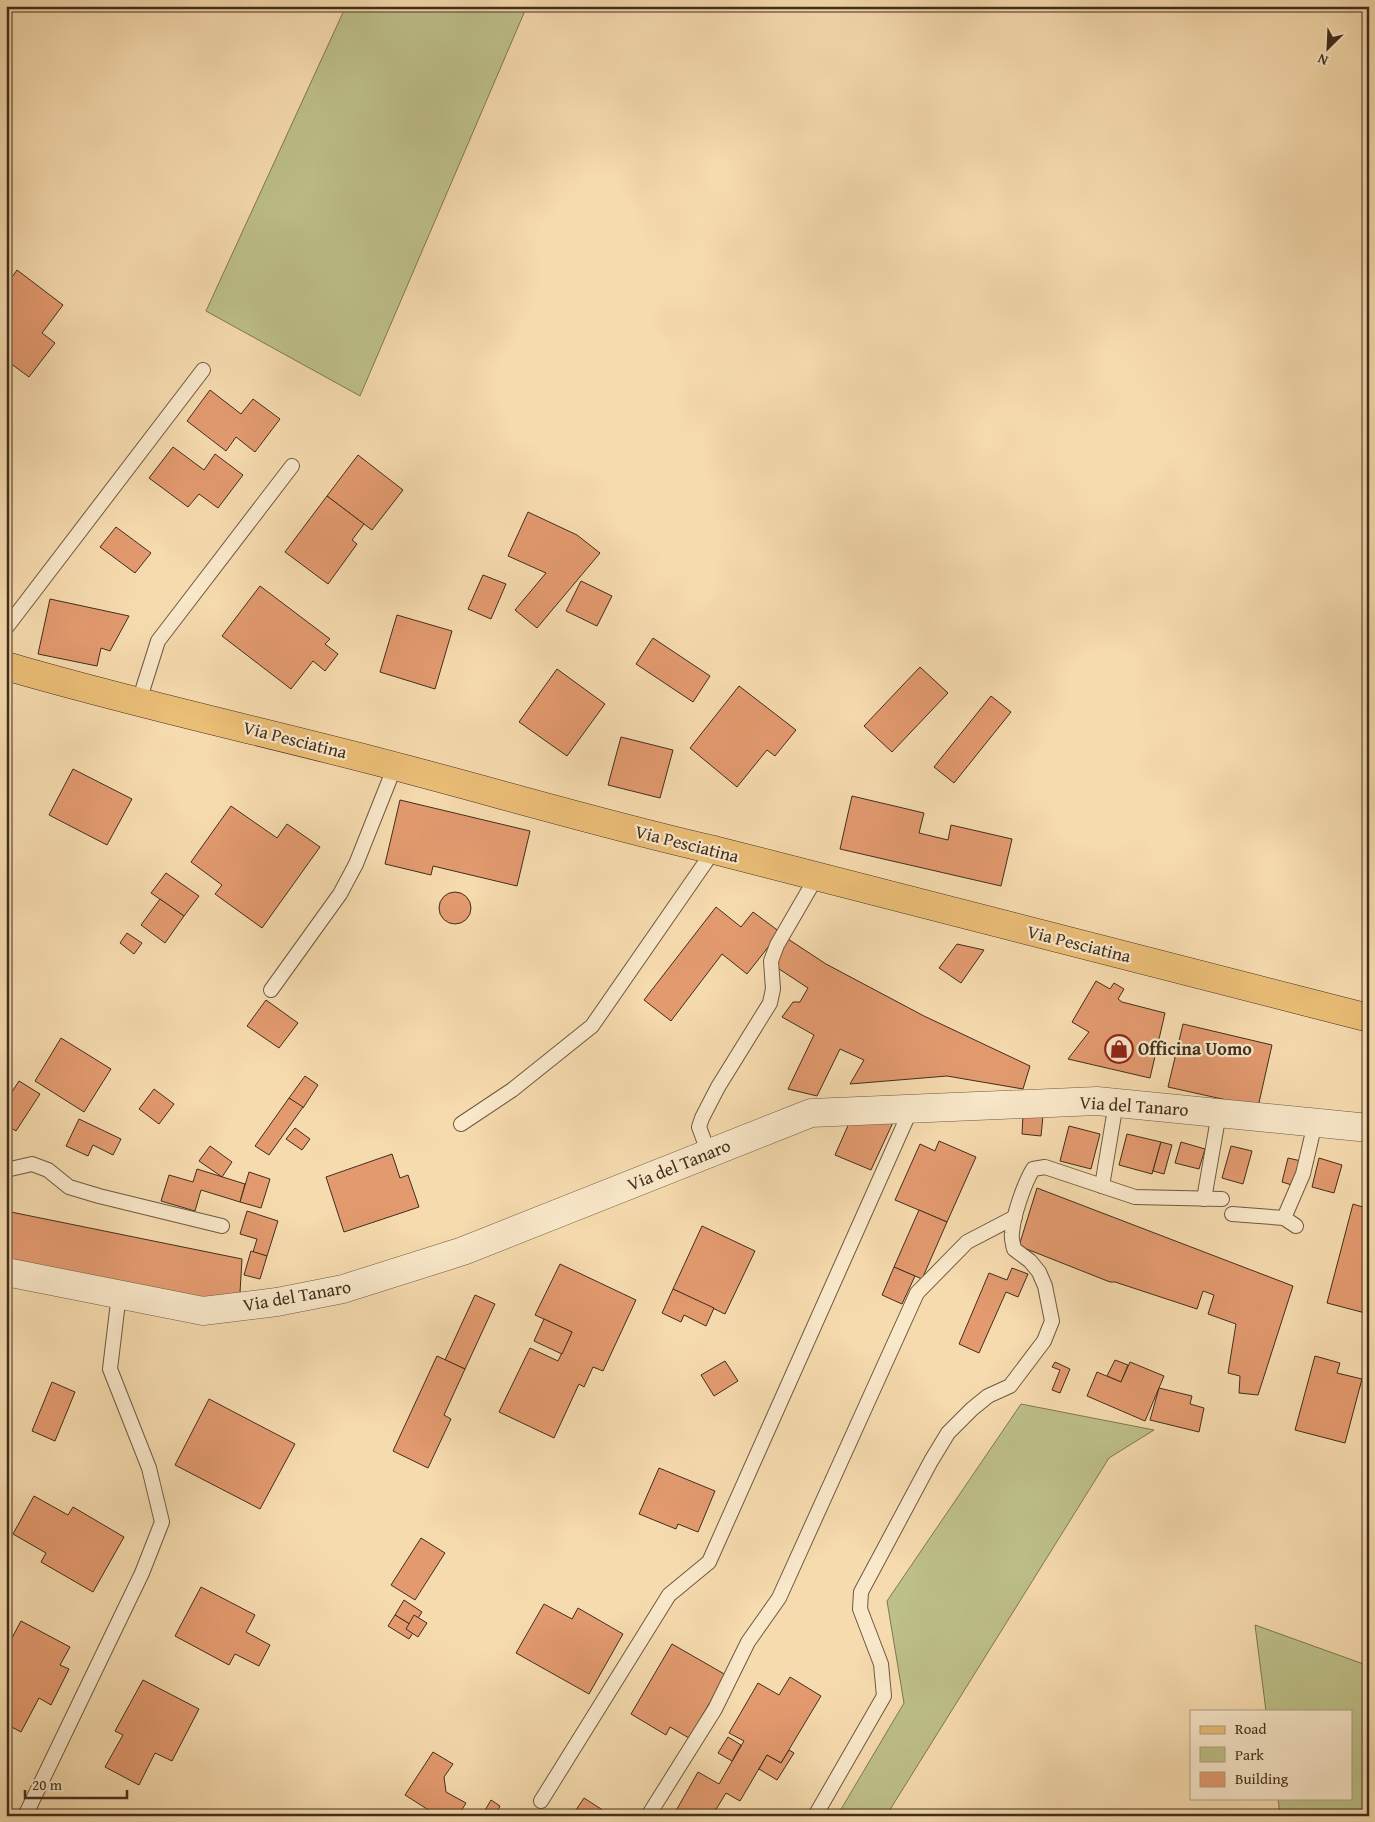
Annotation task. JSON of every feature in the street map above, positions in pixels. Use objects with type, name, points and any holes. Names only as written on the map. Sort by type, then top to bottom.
[{"type":"main road","name":"Via Pesciatina","points":[[6,666],[71,685],[395,766],[638,832],[1369,1018]]},
{"type":"street","name":"Via del Tanaro","points":[[6,1272],[203,1311],[277,1302],[343,1289],[463,1251],[811,1113],[1097,1101],[1315,1123],[1364,1121]]},
{"type":"lane","points":[[6,628],[203,370]]},
{"type":"lane","points":[[139,701],[158,641],[292,466]]},
{"type":"lane","points":[[271,990],[344,887],[356,864],[395,766]]},
{"type":"lane","points":[[461,1124],[512,1090],[592,1026],[714,850]]},
{"type":"lane","points":[[709,1154],[699,1127],[702,1118],[718,1087],[770,1003],[772,989],[771,961],[777,946],[817,876]]},
{"type":"lane","points":[[1102,1186],[1116,1103]]},
{"type":"lane","points":[[541,1801],[669,1595],[709,1562],[911,1109]]},
{"type":"lane","points":[[1204,1199],[1219,1113]]},
{"type":"lane","points":[[1232,1214],[1290,1222],[1315,1123]]},
{"type":"lane","points":[[6,1170],[32,1164],[48,1170],[76,1189],[222,1226]]},
{"type":"lane","points":[[816,1816],[884,1696],[881,1664],[860,1609],[861,1592],[948,1433],[988,1396],[1010,1386],[1044,1340],[1052,1321],[1048,1294],[1039,1272],[1030,1261],[1014,1249],[1012,1233],[1025,1184],[1033,1169],[1045,1167],[1135,1197],[1222,1199]]},
{"type":"lane","points":[[648,1816],[715,1708],[748,1642],[779,1598],[916,1293],[967,1242],[1015,1217]]},
{"type":"lane","points":[[25,1816],[142,1573],[162,1522],[150,1468],[110,1369],[119,1294]]},
{"type":"green space","points":[[346,6],[527,6],[360,396],[206,311]]},
{"type":"green space","points":[[1021,1404],[1154,1430],[1109,1458],[886,1816],[837,1816],[904,1703],[887,1601]]},
{"type":"green space","points":[[1255,1625],[1369,1666],[1369,1816],[1280,1816],[1278,1800],[1352,1800],[1352,1710],[1266,1710]]},
{"type":"building","points":[[17,270],[63,305],[42,333],[55,343],[29,377],[6,360],[6,278],[10,280]]},
{"type":"building","points":[[210,390],[241,414],[253,399],[280,419],[255,452],[236,437],[226,451],[187,421]]},
{"type":"building","points":[[173,447],[204,470],[215,454],[243,475],[218,508],[199,494],[188,507],[149,478]]},
{"type":"building","points":[[358,455],[403,490],[372,530],[327,496]]},
{"type":"building","points":[[327,496],[364,524],[352,540],[357,544],[328,584],[285,552]]},
{"type":"building","points":[[528,512],[577,535],[600,553],[537,628],[515,610],[546,573],[508,556]]},
{"type":"building","points":[[116,527],[151,553],[135,573],[100,547]]},
{"type":"building","points":[[483,575],[506,584],[491,619],[468,609]]},
{"type":"building","points":[[581,581],[612,596],[597,626],[566,611]]},
{"type":"building","points":[[260,586],[330,639],[325,644],[338,654],[325,671],[313,661],[291,689],[222,636]]},
{"type":"building","points":[[50,599],[129,616],[110,651],[101,648],[97,666],[38,654]]},
{"type":"building","points":[[397,615],[452,631],[435,689],[380,672]]},
{"type":"building","points":[[653,638],[710,676],[693,702],[636,664]]},
{"type":"building","points":[[920,667],[948,693],[892,752],[864,726]]},
{"type":"building","points":[[557,669],[605,704],[567,756],[519,722]]},
{"type":"building","points":[[739,686],[796,730],[775,756],[767,750],[737,787],[690,748]]},
{"type":"building","points":[[991,696],[1011,712],[954,783],[934,767]]},
{"type":"building","points":[[621,737],[673,750],[660,798],[608,785]]},
{"type":"building","points":[[73,769],[132,799],[107,845],[49,815]]},
{"type":"building","points":[[852,796],[924,813],[919,833],[948,840],[951,825],[1012,839],[1001,886],[840,849]]},
{"type":"building","points":[[400,800],[530,831],[517,886],[433,866],[431,875],[385,864]]},
{"type":"building","points":[[231,806],[277,838],[287,824],[320,847],[262,928],[215,894],[222,885],[191,862]]},
{"type":"building","points":[[166,873],[199,896],[184,916],[151,893]]},
{"type":"building","points":[[455,892],[461,893],[466,897],[470,902],[470,914],[466,919],[461,923],[455,924],[449,923],[444,919],[440,914],[439,908],[440,902],[444,897],[449,893]]},
{"type":"building","points":[[160,899],[184,916],[165,943],[141,925]]},
{"type":"building","points":[[716,907],[741,927],[753,912],[780,932],[747,974],[722,954],[671,1021],[644,1000]]},
{"type":"building","points":[[127,933],[142,943],[134,954],[120,943]]},
{"type":"building","points":[[788,939],[826,964],[924,1016],[1030,1066],[1023,1089],[947,1076],[850,1084],[864,1060],[840,1049],[817,1096],[788,1089],[814,1035],[782,1017],[793,1002],[800,1002],[808,988],[773,965]]},
{"type":"building","points":[[957,944],[984,950],[961,983],[939,968]]},
{"type":"building","points":[[1096,981],[1110,989],[1114,983],[1124,989],[1118,999],[1122,1002],[1165,1013],[1150,1078],[1068,1059],[1089,1032],[1072,1022]]},
{"type":"building","points":[[266,1000],[298,1023],[279,1048],[247,1026]]},
{"type":"building","points":[[1183,1024],[1272,1045],[1258,1107],[1168,1087]]},
{"type":"building","points":[[61,1038],[111,1069],[84,1112],[35,1081]]},
{"type":"building","points":[[305,1076],[318,1085],[303,1108],[289,1098]]},
{"type":"building","points":[[19,1081],[40,1094],[16,1131],[6,1125],[6,1101]]},
{"type":"building","points":[[154,1089],[174,1104],[159,1124],[139,1109]]},
{"type":"building","points":[[289,1098],[303,1107],[269,1155],[255,1146]]},
{"type":"building","points":[[1023,1115],[1043,1116],[1041,1136],[1022,1134]]},
{"type":"building","points":[[896,1116],[871,1170],[835,1155],[850,1121]]},
{"type":"building","points":[[79,1119],[121,1139],[113,1155],[93,1145],[88,1156],[66,1146]]},
{"type":"building","points":[[1069,1126],[1100,1134],[1091,1169],[1060,1161]]},
{"type":"building","points":[[295,1128],[310,1139],[302,1150],[286,1139]]},
{"type":"building","points":[[1127,1134],[1161,1142],[1152,1174],[1119,1165]]},
{"type":"building","points":[[939,1141],[976,1157],[947,1222],[895,1200],[920,1144],[935,1151]]},
{"type":"building","points":[[1161,1142],[1172,1145],[1164,1174],[1153,1171]]},
{"type":"building","points":[[1181,1142],[1205,1149],[1199,1169],[1175,1163]]},
{"type":"building","points":[[210,1146],[232,1162],[222,1177],[199,1161]]},
{"type":"building","points":[[1231,1146],[1252,1151],[1243,1184],[1222,1178]]},
{"type":"building","points":[[392,1154],[400,1178],[408,1175],[419,1207],[344,1232],[326,1177]]},
{"type":"building","points":[[1288,1158],[1301,1161],[1295,1186],[1282,1182]]},
{"type":"building","points":[[1319,1158],[1342,1165],[1334,1193],[1312,1187]]},
{"type":"building","points":[[197,1169],[245,1184],[240,1202],[201,1190],[195,1211],[161,1201],[169,1175],[193,1182]]},
{"type":"building","points":[[249,1172],[270,1179],[261,1208],[240,1202]]},
{"type":"building","points":[[1037,1188],[1293,1286],[1258,1395],[1239,1393],[1240,1376],[1228,1373],[1236,1324],[1208,1314],[1214,1295],[1203,1291],[1197,1309],[1110,1282],[1019,1246]]},
{"type":"building","points":[[1353,1204],[1369,1209],[1369,1314],[1327,1303]]},
{"type":"building","points":[[919,1210],[947,1222],[922,1279],[894,1267]]},
{"type":"building","points":[[6,1211],[242,1259],[240,1293],[192,1300],[6,1266]]},
{"type":"building","points":[[247,1211],[278,1221],[267,1256],[253,1252],[257,1239],[240,1234]]},
{"type":"building","points":[[702,1226],[755,1251],[725,1314],[673,1289]]},
{"type":"building","points":[[251,1251],[267,1256],[260,1279],[244,1275]]},
{"type":"building","points":[[560,1264],[636,1300],[603,1371],[593,1367],[584,1387],[579,1384],[554,1438],[499,1412],[530,1348],[558,1361],[572,1332],[535,1315]]},
{"type":"building","points":[[894,1267],[915,1276],[902,1304],[882,1295]]},
{"type":"building","points":[[1012,1268],[1028,1274],[1018,1297],[1006,1292],[979,1353],[959,1344],[989,1273],[1007,1280]]},
{"type":"building","points":[[673,1289],[714,1308],[706,1326],[684,1315],[681,1322],[662,1313]]},
{"type":"building","points":[[475,1295],[495,1304],[465,1369],[445,1360]]},
{"type":"building","points":[[544,1319],[572,1332],[562,1354],[534,1341]]},
{"type":"building","points":[[437,1356],[465,1369],[444,1415],[451,1419],[428,1468],[393,1451]]},
{"type":"building","points":[[1315,1356],[1340,1363],[1337,1373],[1362,1379],[1345,1443],[1295,1430]]},
{"type":"building","points":[[1115,1360],[1128,1365],[1121,1382],[1107,1376]]},
{"type":"building","points":[[725,1361],[738,1381],[714,1396],[701,1375]]},
{"type":"building","points":[[1055,1362],[1070,1369],[1060,1393],[1052,1390],[1060,1370],[1052,1367]]},
{"type":"building","points":[[1130,1362],[1164,1376],[1145,1421],[1087,1396],[1097,1372],[1121,1382]]},
{"type":"building","points":[[52,1382],[75,1392],[55,1441],[32,1431]]},
{"type":"building","points":[[1159,1388],[1192,1396],[1190,1404],[1204,1408],[1199,1432],[1150,1420]]},
{"type":"building","points":[[209,1399],[295,1444],[260,1509],[175,1465]]},
{"type":"building","points":[[659,1468],[715,1491],[698,1532],[678,1524],[676,1529],[639,1514]]},
{"type":"building","points":[[34,1496],[68,1515],[73,1507],[124,1537],[93,1592],[41,1562],[46,1553],[13,1534]]},
{"type":"building","points":[[421,1538],[445,1553],[415,1600],[391,1585]]},
{"type":"building","points":[[201,1587],[255,1615],[246,1632],[270,1645],[259,1666],[235,1654],[229,1665],[175,1636]]},
{"type":"building","points":[[404,1600],[422,1612],[413,1626],[395,1615]]},
{"type":"building","points":[[544,1604],[572,1619],[578,1608],[623,1634],[589,1694],[516,1653]]},
{"type":"building","points":[[395,1615],[416,1628],[409,1639],[388,1626]]},
{"type":"building","points":[[414,1615],[427,1623],[418,1637],[406,1629]]},
{"type":"building","points":[[21,1621],[70,1647],[60,1665],[69,1669],[51,1705],[39,1698],[21,1732],[6,1724],[6,1649]]},
{"type":"building","points":[[672,1644],[726,1675],[689,1738],[670,1727],[666,1735],[631,1714]]},
{"type":"building","points":[[790,1677],[821,1696],[781,1763],[767,1755],[740,1801],[726,1793],[712,1816],[673,1816],[698,1772],[719,1784],[744,1741],[729,1733],[758,1683],[779,1695]]},
{"type":"building","points":[[143,1680],[199,1709],[172,1761],[155,1753],[139,1785],[105,1767],[123,1735],[115,1731]]},
{"type":"building","points":[[728,1737],[741,1745],[732,1761],[718,1753]]},
{"type":"building","points":[[789,1750],[794,1753],[777,1780],[759,1769],[767,1755],[781,1763]]},
{"type":"building","points":[[433,1752],[453,1764],[444,1777],[446,1792],[466,1803],[458,1816],[438,1816],[405,1795]]},
{"type":"building","points":[[584,1798],[612,1816],[572,1816]]},
{"type":"building","points":[[491,1800],[500,1806],[495,1816],[490,1816],[484,1812]]},
{"type":"place","name":"Officina Uomo","points":[[1119,1049]]}]
